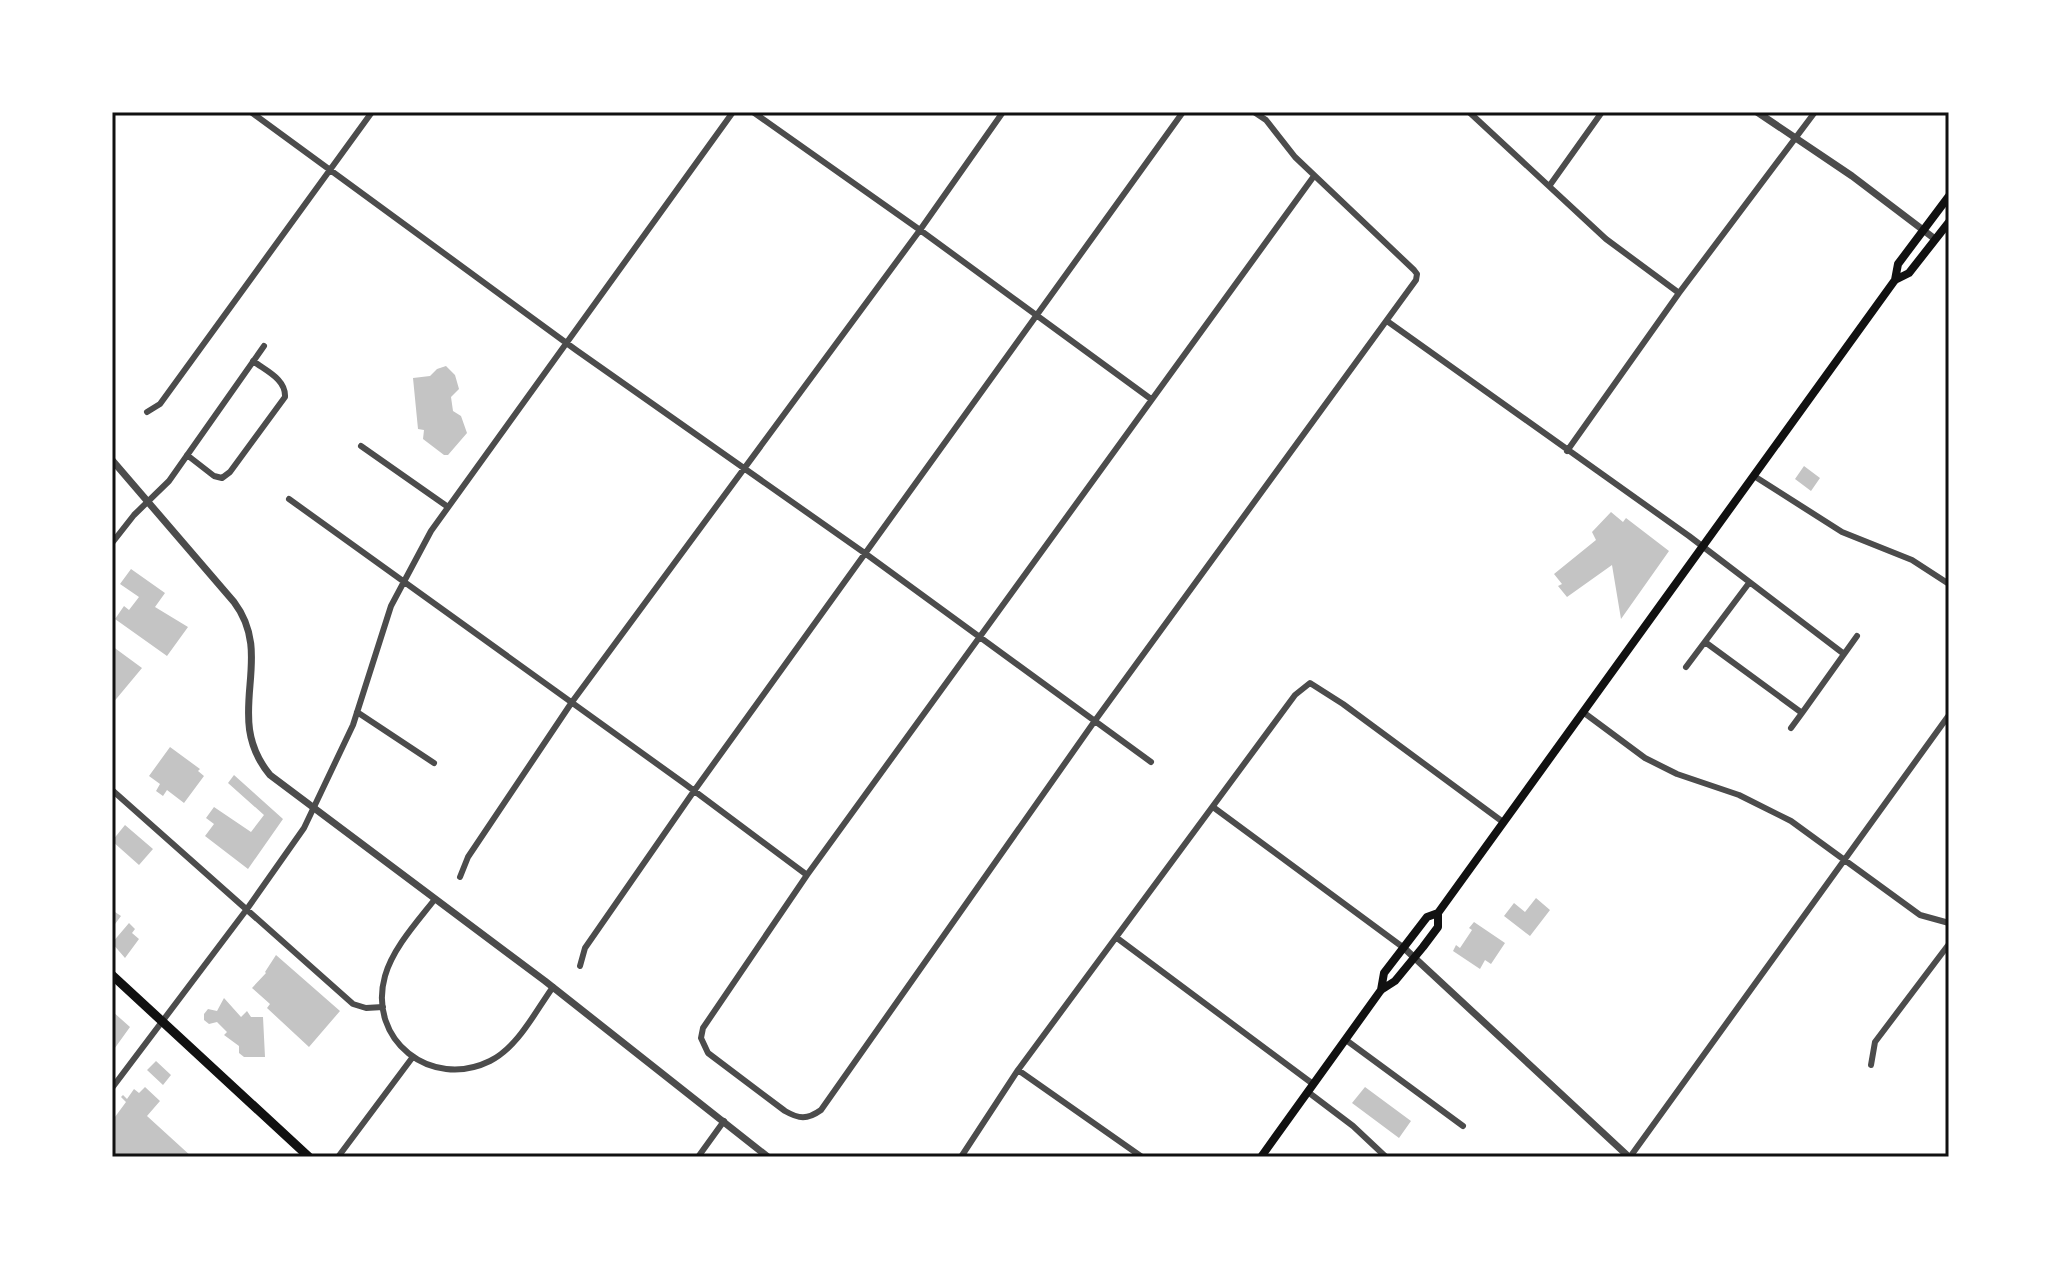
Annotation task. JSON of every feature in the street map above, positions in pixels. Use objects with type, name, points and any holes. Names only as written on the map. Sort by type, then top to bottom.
[{"type":"main road","points":[[1381,990],[1384,973],[1427,917],[1438,913],[1895,280],[1898,264],[1949,196]]},
{"type":"main road","points":[[1895,280],[1909,273],[1949,222]]},
{"type":"main road","points":[[1261,1157],[1381,990],[1395,981],[1438,927],[1438,913]]},
{"type":"main road","points":[[112,975],[309,1157]]},
{"type":"street","points":[[251,112],[1151,762]]},
{"type":"street","points":[[147,412],[160,404],[372,112]]},
{"type":"street","points":[[112,1088],[304,828],[357,712],[380,634],[402,581],[423,544],[733,112]]},
{"type":"street","points":[[753,112],[1151,399]]},
{"type":"street","points":[[460,877],[468,857],[572,702],[920,230],[1003,112]]},
{"type":"street","points":[[580,966],[585,948],[694,791],[1183,112]]},
{"type":"street","points":[[1254,112],[1266,120],[1314,176],[1417,274],[1416,280],[1094,722],[821,1110],[810,1117],[797,1118],[708,1053],[701,1038],[703,1028],[807,875],[1314,176]]},
{"type":"street","points":[[1469,112],[1606,239],[1679,293]]},
{"type":"street","points":[[1550,185],[1602,112]]},
{"type":"street","points":[[1757,112],[1852,176],[1935,239]]},
{"type":"street","points":[[1567,451],[1679,293],[1815,112]]},
{"type":"street","points":[[1387,321],[1844,654]]},
{"type":"street","points":[[112,543],[169,481],[264,346]]},
{"type":"street","points":[[187,455],[214,476],[222,478],[230,472],[285,397],[281,382],[253,361]]},
{"type":"street","points":[[361,446],[448,507]]},
{"type":"street","points":[[112,460],[240,610],[252,647],[247,723],[253,747],[270,775],[553,987],[768,1157]]},
{"type":"street","points":[[1754,476],[1842,532],[1912,560],[1949,584]]},
{"type":"street","points":[[289,499],[807,875]]},
{"type":"street","points":[[1686,667],[1749,583]]},
{"type":"street","points":[[1791,728],[1857,636]]},
{"type":"street","points":[[1705,642],[1802,713]]},
{"type":"street","points":[[961,1157],[1018,1070],[1295,695],[1310,683],[1503,822]]},
{"type":"street","points":[[357,712],[434,763]]},
{"type":"street","points":[[1583,712],[1650,760],[1677,774],[1739,795],[1791,821],[1920,915],[1949,923]]},
{"type":"street","points":[[1213,807],[1415,956],[1630,1157],[1949,715]]},
{"type":"street","points":[[112,790],[353,1004],[366,1008],[383,1007]]},
{"type":"street","points":[[435,899],[388,966],[382,988],[383,1007],[393,1035],[412,1058],[425,1065],[448,1070],[467,1069],[488,1062],[509,1046],[553,987]]},
{"type":"street","points":[[1117,938],[1311,1088],[1386,1157]]},
{"type":"street","points":[[1871,1065],[1875,1042],[1949,944]]},
{"type":"street","points":[[1346,1040],[1463,1126]]},
{"type":"street","points":[[338,1157],[412,1058]]},
{"type":"street","points":[[1018,1070],[1142,1157]]},
{"type":"street","points":[[698,1157],[724,1121]]},
{"type":"building","points":[[446,366],[455,375],[459,389],[451,397],[453,411],[461,416],[467,433],[448,455],[444,455],[423,439],[424,430],[418,429],[413,378],[430,376]]},
{"type":"building","points":[[1804,466],[1820,478],[1811,491],[1795,479]]},
{"type":"building","points":[[1611,512],[1623,522],[1626,518],[1669,551],[1621,619],[1612,565],[1567,597],[1558,586],[1562,584],[1554,574],[1596,540],[1592,532]]},
{"type":"building","points":[[131,569],[165,593],[155,607],[188,627],[167,656],[115,619],[124,606],[129,610],[139,597],[120,584]]},
{"type":"building","points":[[112,646],[142,668],[112,704]]},
{"type":"building","points":[[170,747],[200,769],[198,771],[204,776],[184,803],[167,790],[163,796],[156,791],[160,784],[149,776]]},
{"type":"building","points":[[234,775],[283,819],[248,869],[205,836],[214,824],[206,818],[214,807],[251,832],[264,815],[228,783]]},
{"type":"building","points":[[125,825],[153,849],[139,865],[112,841]]},
{"type":"building","points":[[1536,898],[1550,910],[1530,936],[1504,916],[1514,903],[1525,912]]},
{"type":"building","points":[[115,912],[121,916],[112,928],[112,916]]},
{"type":"building","points":[[1474,922],[1505,943],[1491,964],[1485,960],[1480,969],[1453,951],[1456,945],[1460,948]]},
{"type":"building","points":[[129,923],[135,929],[132,933],[139,939],[125,958],[112,943]]},
{"type":"building","points":[[276,955],[340,1011],[309,1047],[267,1008],[270,1004],[252,988],[266,973]]},
{"type":"building","points":[[224,998],[241,1017],[247,1011],[251,1017],[263,1017],[265,1057],[244,1057],[239,1053],[239,1046],[224,1035],[227,1032],[217,1022],[209,1024],[204,1020],[208,1009],[217,1011]]},
{"type":"building","points":[[112,1011],[130,1027],[112,1052]]},
{"type":"building","points":[[156,1061],[171,1075],[163,1085],[147,1070]]},
{"type":"building","points":[[145,1087],[160,1101],[147,1116],[192,1157],[112,1157],[112,1121],[126,1102],[121,1097],[123,1095],[127,1099],[134,1089],[139,1093]]},
{"type":"building","points":[[1365,1087],[1411,1121],[1399,1138],[1352,1103]]}]
